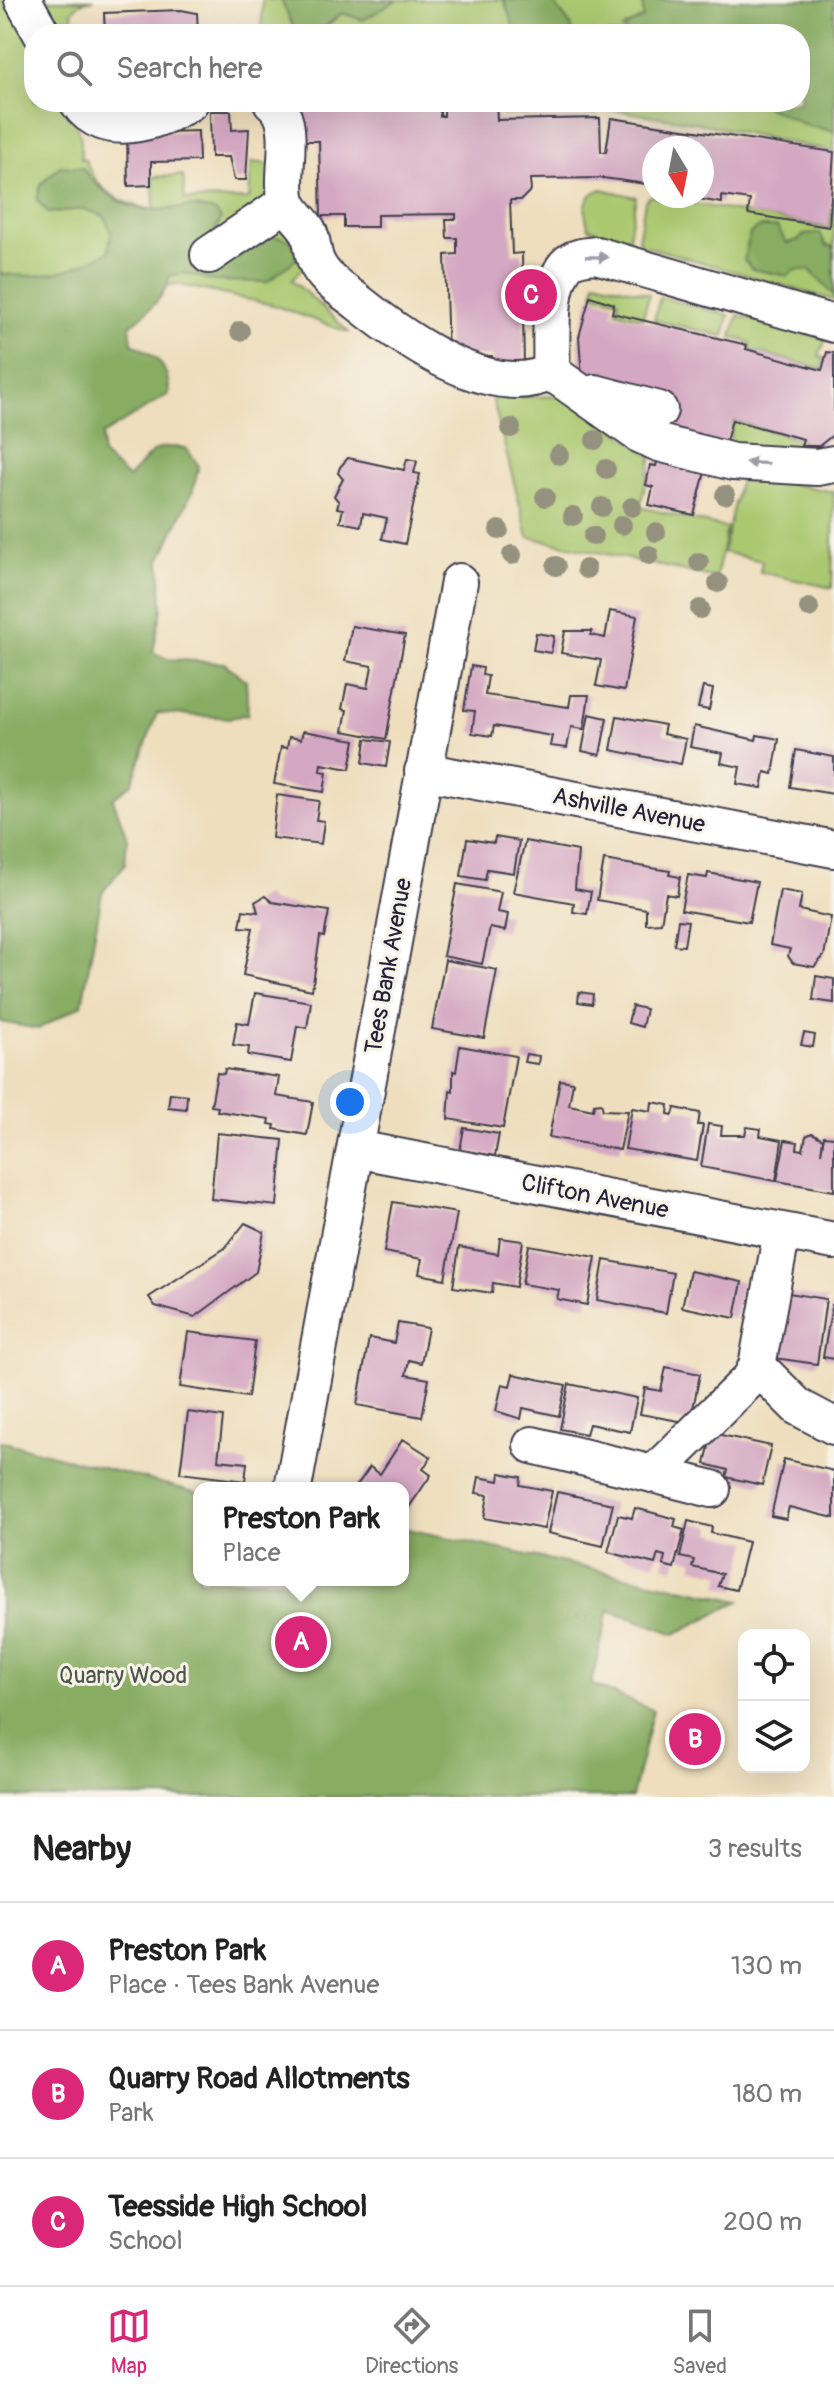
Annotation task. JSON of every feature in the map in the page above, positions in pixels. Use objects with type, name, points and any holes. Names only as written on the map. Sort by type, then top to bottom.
[{"type":"street","points":[[23,0],[36,24]]},
{"type":"street","points":[[86,112],[91,118],[115,124],[159,120],[173,112]]},
{"type":"street","points":[[281,112],[285,130],[287,202],[308,231],[319,267],[392,329],[446,362],[485,375],[562,379],[659,410]]},
{"type":"street","points":[[209,255],[287,202]]},
{"type":"street","points":[[834,324],[608,257],[584,256],[566,265],[551,318],[562,379],[639,434],[659,443],[733,462],[817,467],[834,464]]},
{"type":"street","name":"Tees Bank Avenue","points":[[294,1482],[459,582]]},
{"type":"street","name":"Ashville Avenue","points":[[423,771],[834,849]]},
{"type":"street","name":"Clifton Avenue","points":[[356,1149],[834,1241]]},
{"type":"street","points":[[653,1474],[751,1378],[757,1366],[782,1232]]},
{"type":"street","points":[[757,1366],[798,1407],[834,1426]]},
{"type":"street","points":[[532,1445],[712,1489]]},
{"type":"green space","points":[[0,0],[15,0],[28,24],[24,24],[24,112],[72,112],[81,139],[81,159],[85,159],[96,180],[121,200],[154,210],[153,177],[183,175],[185,200],[249,199],[252,162],[278,165],[283,221],[308,262],[292,280],[350,333],[273,305],[176,284],[0,314]]},
{"type":"green space","points":[[31,0],[94,0],[80,3],[72,11],[74,24],[45,24]]},
{"type":"green space","points":[[262,0],[281,0],[292,24],[262,24]]},
{"type":"green space","points":[[281,0],[397,0],[363,20],[342,13],[328,24],[292,24]]},
{"type":"green space","points":[[397,0],[504,0],[512,24],[329,24],[342,13],[363,19]]},
{"type":"green space","points":[[504,0],[551,0],[570,24],[512,24]]},
{"type":"green space","points":[[551,0],[643,0],[643,19],[633,24],[570,24]]},
{"type":"green space","points":[[643,0],[834,0],[834,131],[808,126],[778,112],[810,112],[810,24],[632,24],[643,18]]},
{"type":"green space","points":[[502,112],[536,112],[536,115],[502,115]]},
{"type":"green space","points":[[569,112],[598,112],[597,114]]},
{"type":"green space","points":[[627,112],[778,112],[808,126],[834,131],[834,152],[694,122]]},
{"type":"green space","points":[[60,166],[82,168],[114,198],[133,207],[205,209],[216,212],[221,219],[215,230],[286,238],[299,257],[267,282],[214,281],[184,273],[169,276],[160,298],[130,326],[132,343],[155,357],[164,369],[169,394],[102,435],[102,455],[128,478],[152,452],[165,447],[186,448],[199,466],[193,490],[160,560],[162,608],[153,652],[167,659],[224,663],[246,680],[248,714],[231,718],[157,713],[132,783],[113,799],[127,838],[125,864],[102,893],[82,1005],[38,1029],[0,1022],[0,273],[43,275],[84,264],[109,251],[111,231],[104,216],[84,209],[48,213],[37,200],[41,184]]},
{"type":"green space","points":[[602,189],[636,197],[628,242],[589,228],[586,204],[591,195]]},
{"type":"green space","points":[[834,200],[834,300],[641,245],[638,240],[644,208],[714,207],[829,228]]},
{"type":"green space","points":[[760,227],[777,227],[787,243],[805,234],[820,233],[826,245],[834,247],[834,295],[810,270],[795,270],[787,276],[752,269],[744,260],[750,233]]},
{"type":"green space","points":[[596,281],[649,294],[643,318],[616,311],[619,300],[593,294]]},
{"type":"green space","points":[[660,297],[729,315],[724,336],[654,320]]},
{"type":"green space","points":[[738,315],[826,339],[819,356],[824,358],[822,369],[750,350],[751,343],[732,337]]},
{"type":"green space","points":[[490,389],[520,397],[569,396],[652,456],[640,507],[727,528],[716,578],[528,537]]},
{"type":"green space","points":[[734,421],[802,440],[798,454],[727,450]]},
{"type":"green space","points":[[741,474],[834,492],[832,588],[760,572],[762,561],[723,552]]},
{"type":"green space","name":"Quarry Wood","points":[[0,1441],[193,1491],[193,1586],[409,1586],[409,1529],[740,1601],[675,1634],[609,1610],[591,1684],[653,1710],[632,1797],[0,1797]]},
{"type":"building","points":[[181,10],[197,13],[198,24],[105,24],[104,13]]},
{"type":"building","points":[[210,112],[231,112],[232,130],[249,129],[246,180],[234,180],[229,157],[211,157]]},
{"type":"building","points":[[298,112],[440,112],[440,116],[444,116],[444,112],[497,112],[497,120],[600,118],[601,152],[606,152],[611,118],[834,152],[829,227],[748,214],[750,200],[722,196],[722,203],[714,202],[714,136],[642,136],[642,183],[603,178],[530,179],[531,190],[521,200],[510,200],[512,254],[522,253],[524,367],[492,367],[492,356],[448,357],[445,255],[457,254],[457,238],[447,238],[446,219],[456,219],[456,214],[377,215],[377,227],[344,227],[344,216],[321,216],[319,141],[304,141],[299,130]]},
{"type":"building","points":[[198,131],[199,161],[151,162],[151,185],[128,186],[127,133]]},
{"type":"building","points":[[590,296],[614,304],[612,313],[747,345],[746,349],[822,370],[827,352],[834,353],[834,434],[819,446],[801,446],[803,439],[732,420],[723,452],[659,434],[582,377],[579,337]]},
{"type":"building","points":[[659,454],[705,472],[694,515],[649,505],[653,487],[646,485],[650,465],[656,466]]},
{"type":"building","points":[[348,458],[404,470],[407,459],[417,461],[414,473],[420,474],[405,544],[382,539],[387,518],[363,513],[361,526],[340,522],[343,509],[337,508],[339,502],[334,496],[343,479],[338,473],[340,467]]},
{"type":"building","points":[[610,611],[637,616],[624,691],[596,686],[601,660],[561,653],[565,631],[592,631],[591,635],[605,638]]},
{"type":"building","points":[[352,626],[405,635],[386,739],[343,731],[347,710],[342,709],[347,684],[368,688],[372,666],[345,661]]},
{"type":"building","points":[[536,633],[554,636],[551,653],[533,650]]},
{"type":"building","points":[[471,666],[483,668],[482,675],[488,676],[485,695],[569,707],[571,695],[589,695],[584,729],[571,727],[567,748],[550,746],[552,736],[494,726],[492,736],[472,733],[475,711],[464,710]]},
{"type":"building","points":[[703,687],[713,689],[709,710],[698,708]]},
{"type":"building","points":[[589,714],[607,718],[600,755],[582,751]]},
{"type":"building","points":[[617,716],[665,725],[663,734],[686,739],[681,764],[611,750]]},
{"type":"building","points":[[694,726],[756,740],[757,735],[779,739],[773,774],[765,772],[762,788],[737,784],[740,767],[721,763],[723,753],[690,747]]},
{"type":"building","points":[[303,731],[355,740],[350,769],[321,764],[320,771],[327,772],[324,792],[274,784],[281,747],[287,748],[289,737],[301,739]]},
{"type":"building","points":[[366,739],[390,742],[386,767],[363,763]]},
{"type":"building","points":[[796,750],[834,757],[834,794],[790,787]]},
{"type":"building","points":[[277,795],[319,801],[316,820],[324,821],[321,844],[272,838]]},
{"type":"building","points":[[495,837],[519,841],[514,873],[487,869],[485,880],[461,876],[467,839],[494,843]]},
{"type":"building","points":[[525,841],[578,851],[575,889],[591,892],[587,914],[573,912],[574,903],[513,892]]},
{"type":"building","points":[[604,860],[670,871],[669,875],[680,877],[677,896],[666,894],[661,923],[646,924],[646,909],[597,900]]},
{"type":"building","points":[[708,873],[757,882],[749,922],[681,910],[688,875],[707,878]]},
{"type":"building","points":[[457,884],[501,892],[497,912],[508,914],[505,931],[490,928],[482,964],[443,956]]},
{"type":"building","points":[[780,890],[802,894],[799,910],[831,917],[824,956],[814,967],[793,963],[788,956],[790,949],[770,945]]},
{"type":"building","points":[[265,896],[272,902],[329,911],[324,937],[320,936],[312,990],[243,975],[253,928],[240,927],[243,910],[258,912],[255,902]]},
{"type":"building","points":[[678,920],[688,921],[684,946],[674,945]]},
{"type":"building","points":[[445,960],[497,970],[484,1038],[432,1029]]},
{"type":"building","points":[[816,976],[834,979],[834,1003],[813,1000]]},
{"type":"building","points":[[579,992],[593,994],[592,1004],[578,1002]]},
{"type":"building","points":[[255,993],[311,1002],[307,1028],[297,1026],[291,1062],[248,1055],[249,1047],[233,1045],[237,1022],[249,1024]]},
{"type":"building","points":[[632,1006],[646,1009],[642,1027],[628,1023]]},
{"type":"building","points":[[804,1033],[815,1035],[813,1047],[801,1045]]},
{"type":"building","points":[[460,1046],[516,1056],[503,1128],[448,1119],[453,1071],[456,1072]]},
{"type":"building","points":[[526,1054],[539,1056],[538,1064],[524,1062]]},
{"type":"building","points":[[225,1069],[279,1077],[276,1096],[313,1102],[307,1135],[274,1129],[275,1125],[269,1124],[270,1119],[217,1111],[218,1107],[211,1106],[217,1073],[224,1074]]},
{"type":"building","points":[[560,1080],[573,1082],[569,1105],[593,1110],[594,1104],[601,1103],[603,1110],[628,1111],[620,1150],[549,1137]]},
{"type":"building","points":[[170,1093],[187,1095],[186,1109],[168,1107]]},
{"type":"building","points":[[652,1102],[669,1105],[668,1114],[673,1115],[675,1108],[700,1113],[698,1125],[703,1125],[697,1161],[625,1149],[632,1108],[651,1111]]},
{"type":"building","points":[[708,1124],[722,1126],[721,1135],[745,1135],[747,1127],[761,1129],[760,1136],[782,1140],[776,1181],[701,1167]]},
{"type":"building","points":[[464,1128],[499,1134],[495,1156],[460,1150]]},
{"type":"building","points":[[217,1133],[283,1140],[277,1206],[211,1199]]},
{"type":"building","points":[[812,1133],[823,1139],[821,1153],[824,1136],[834,1137],[834,1191],[777,1181],[785,1140],[798,1142],[797,1149],[803,1150],[806,1136]]},
{"type":"building","points":[[393,1202],[457,1213],[445,1279],[419,1274],[422,1259],[384,1252]]},
{"type":"building","points":[[245,1223],[264,1232],[256,1272],[195,1317],[155,1306],[149,1297],[225,1248]]},
{"type":"building","points":[[500,1238],[523,1241],[516,1287],[493,1283],[492,1293],[453,1287],[459,1247],[498,1254]]},
{"type":"building","points":[[529,1245],[596,1257],[587,1305],[557,1299],[559,1290],[522,1284]]},
{"type":"building","points":[[604,1260],[673,1273],[666,1313],[597,1300]]},
{"type":"building","points":[[690,1271],[742,1282],[735,1318],[682,1307]]},
{"type":"building","points":[[776,1291],[826,1299],[817,1364],[767,1357]]},
{"type":"building","points":[[834,1305],[834,1359],[823,1357]]},
{"type":"building","points":[[398,1323],[428,1328],[421,1363],[409,1360],[406,1375],[429,1379],[422,1417],[357,1405],[369,1338],[394,1343]]},
{"type":"building","points":[[188,1332],[255,1341],[248,1397],[180,1387]]},
{"type":"building","points":[[666,1367],[700,1374],[690,1423],[640,1414],[645,1388],[661,1391]]},
{"type":"building","points":[[513,1374],[566,1385],[559,1416],[523,1408],[521,1419],[496,1411],[502,1384],[510,1386]]},
{"type":"building","points":[[569,1384],[637,1398],[630,1432],[589,1424],[586,1434],[560,1429]]},
{"type":"building","points":[[188,1412],[223,1417],[218,1460],[247,1463],[245,1481],[180,1473]]},
{"type":"building","points":[[712,1433],[771,1446],[762,1485],[726,1477],[728,1470],[705,1464]]},
{"type":"building","points":[[403,1439],[431,1457],[423,1469],[431,1475],[409,1507],[409,1482],[359,1482],[370,1467],[380,1474]]},
{"type":"building","points":[[784,1459],[834,1471],[834,1518],[789,1507],[786,1519],[771,1516]]},
{"type":"building","points":[[500,1473],[521,1477],[520,1485],[552,1491],[544,1529],[484,1518],[488,1495],[476,1493],[479,1477],[499,1481]]},
{"type":"building","points":[[557,1492],[613,1504],[603,1546],[548,1533]]},
{"type":"building","points":[[635,1508],[676,1519],[674,1527],[684,1530],[674,1568],[663,1565],[665,1556],[658,1554],[655,1564],[608,1552],[618,1515],[632,1518]]},
{"type":"building","points":[[688,1521],[712,1527],[711,1533],[748,1542],[736,1590],[718,1586],[722,1574],[692,1567],[694,1560],[680,1557]]},
{"type":"place","name":"Teesside High School","points":[[531,295]]},
{"type":"place","name":"Preston Park","points":[[301,1642]]},
{"type":"place","name":"Quarry Road Allotments","points":[[695,1739]]}]
